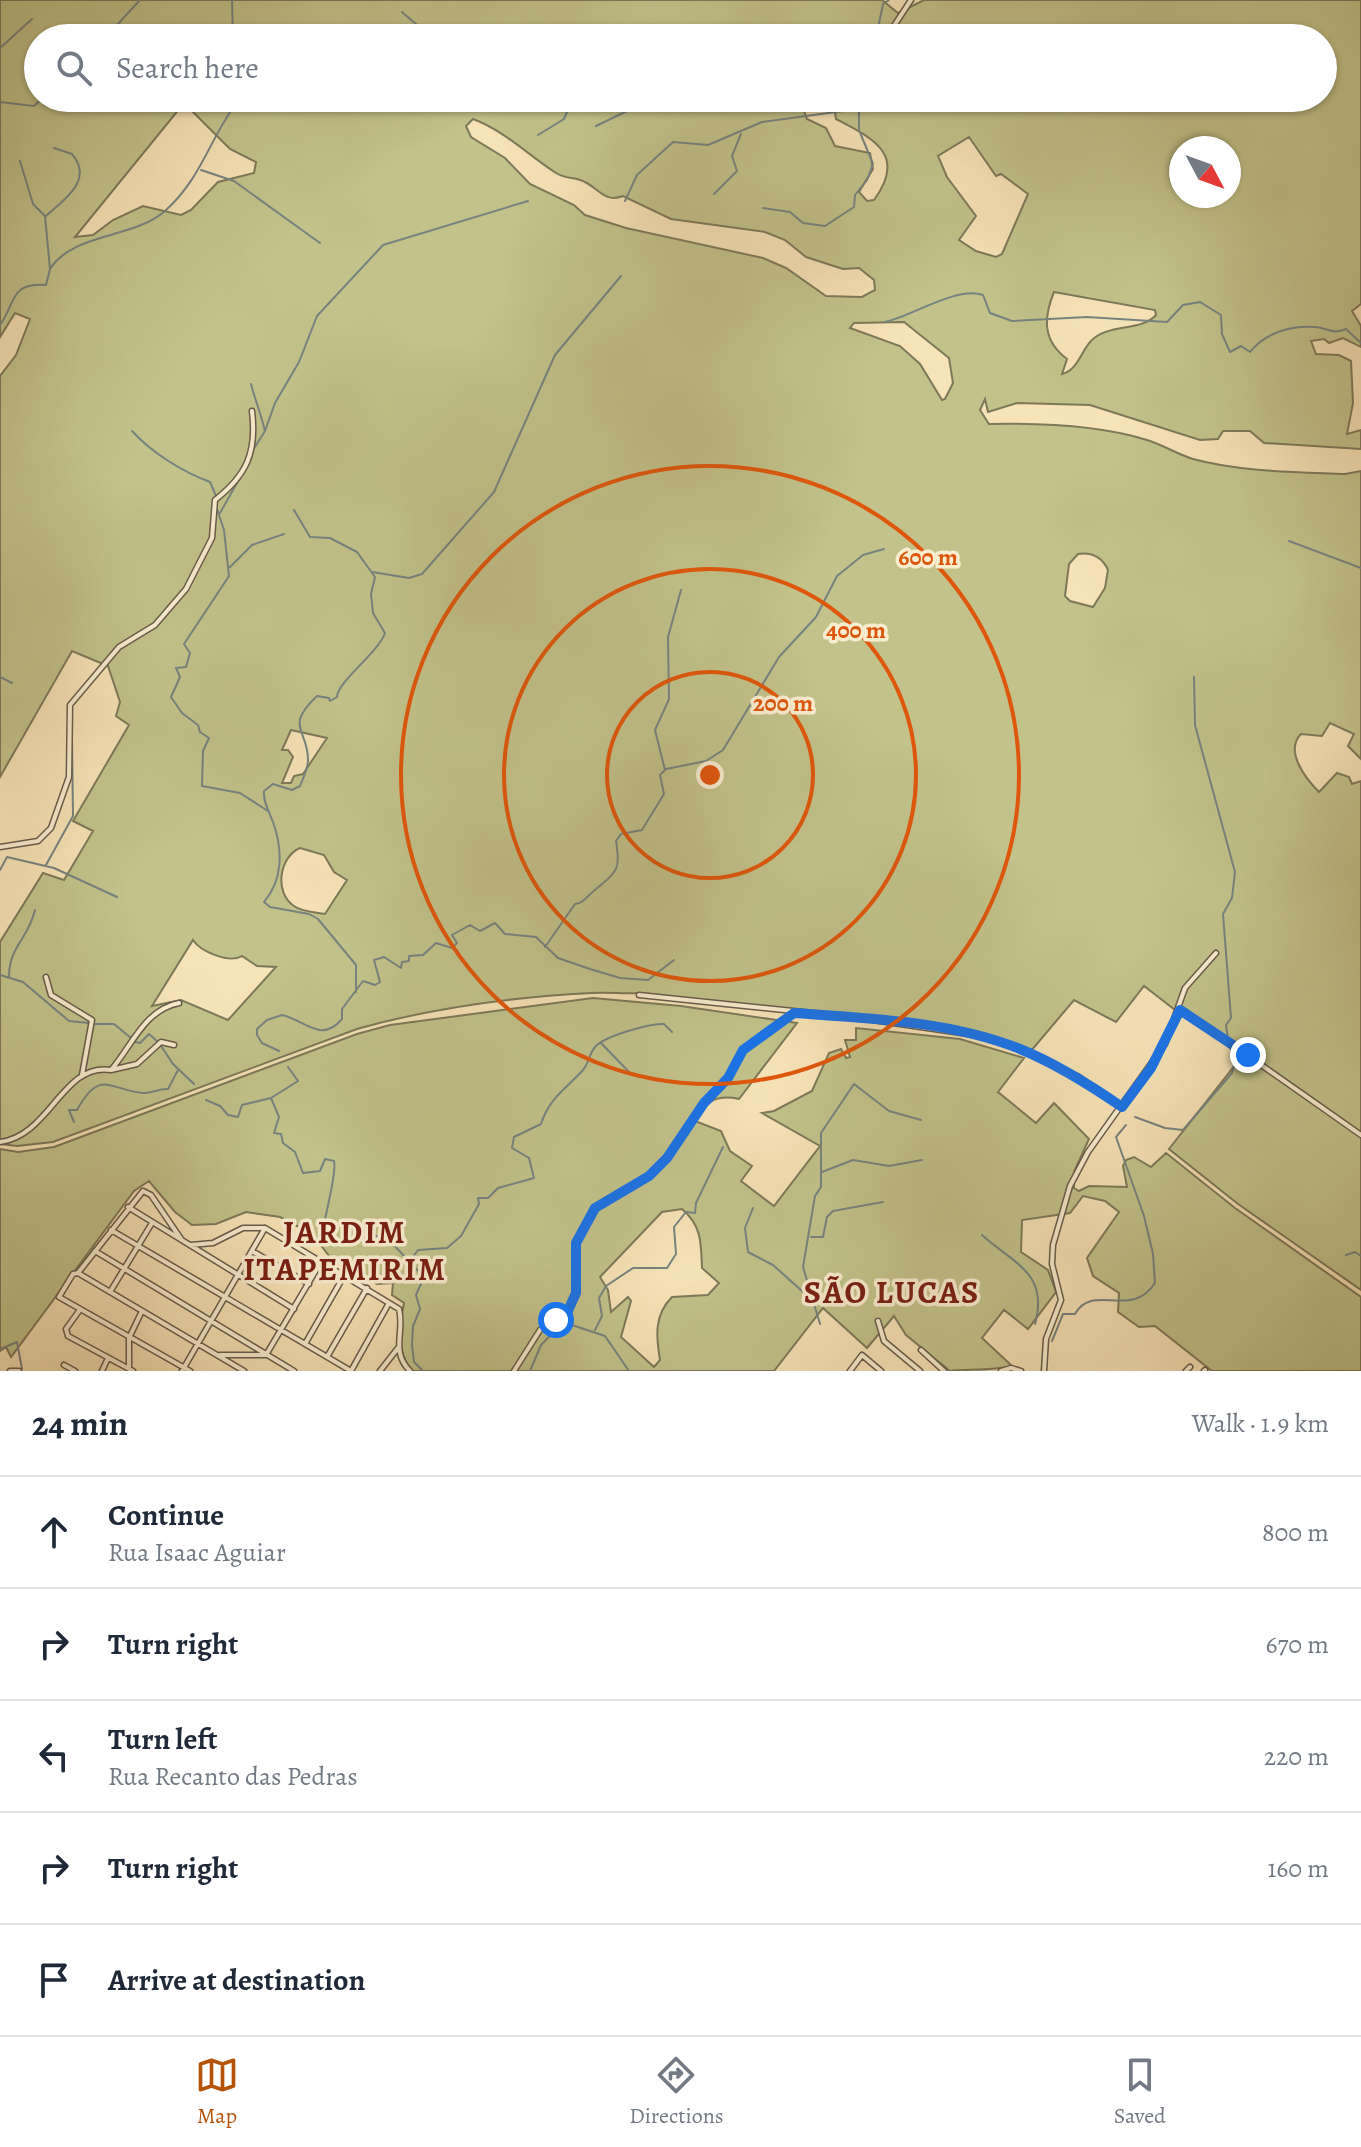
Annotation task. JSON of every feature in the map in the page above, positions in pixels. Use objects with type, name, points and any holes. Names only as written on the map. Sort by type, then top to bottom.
[{"type":"street","points":[[895,24],[911,0]]},
{"type":"street","points":[[0,847],[38,841],[51,828],[69,777],[70,705],[119,647],[155,625],[186,589],[214,535],[214,503],[238,482],[243,472],[253,435],[252,411]]},
{"type":"street","points":[[1044,1371],[1046,1339],[1061,1300],[1052,1264],[1057,1227],[1070,1186],[1088,1152],[1158,1056],[1185,988],[1216,953]]},
{"type":"street","points":[[46,977],[51,995],[92,1020],[82,1075]]},
{"type":"street","points":[[639,995],[975,1035],[1018,1048],[1066,1071],[1122,1107]]},
{"type":"street","points":[[111,1070],[151,1017],[162,1008],[179,1003]]},
{"type":"street","points":[[1177,1013],[1183,1010],[1361,1135]]},
{"type":"street","points":[[514,1371],[540,1330],[569,1311],[577,1288],[576,1243],[595,1208],[649,1176],[667,1158],[704,1103],[728,1078],[743,1050],[794,1013]]},
{"type":"street","points":[[0,1142],[15,1140],[29,1132],[82,1075],[99,1069],[111,1070],[137,1064],[161,1042],[174,1045]]},
{"type":"street","points":[[181,1239],[146,1191],[128,1207],[78,1273],[73,1274],[59,1296],[79,1311],[190,1371]]},
{"type":"street","points":[[128,1207],[294,1309]]},
{"type":"street","points":[[110,1293],[152,1223]]},
{"type":"street","points":[[191,1245],[213,1243],[243,1228],[265,1228],[322,1260],[401,1313],[398,1348],[401,1360],[410,1371]]},
{"type":"street","points":[[182,1369],[265,1228]]},
{"type":"street","points":[[111,1230],[351,1371],[389,1303]]},
{"type":"street","points":[[252,1250],[309,1284]]},
{"type":"street","points":[[95,1251],[294,1371]]},
{"type":"street","points":[[266,1355],[322,1260]]},
{"type":"street","points":[[78,1273],[141,1313],[244,1371]]},
{"type":"street","points":[[305,1344],[345,1274]]},
{"type":"street","points":[[327,1357],[367,1288]]},
{"type":"street","points":[[79,1311],[66,1335],[131,1370]]},
{"type":"street","points":[[131,1370],[129,1338],[141,1313]]},
{"type":"street","points":[[878,1321],[884,1341],[920,1371]]},
{"type":"street","points":[[380,1371],[398,1348]]},
{"type":"street","points":[[921,1350],[944,1371]]},
{"type":"street","points":[[218,1355],[266,1355]]},
{"type":"street","points":[[850,1371],[862,1355],[881,1371]]},
{"type":"street","points":[[102,1371],[108,1358]]},
{"type":"street","points":[[64,1365],[75,1371]]},
{"type":"street","points":[[1001,1371],[1011,1368],[1021,1371]]},
{"type":"street","points":[[10,1371],[19,1371]]},
{"type":"green space","points":[[0,0],[882,0],[898,13],[924,0],[1361,0],[1361,304],[1352,311],[1361,326],[1361,347],[1343,338],[1329,343],[1324,339],[1311,341],[1316,354],[1339,355],[1351,361],[1353,403],[1347,434],[1361,430],[1361,449],[1264,443],[1250,431],[1223,431],[1218,439],[1200,440],[1090,405],[1017,403],[988,412],[985,399],[980,410],[989,424],[1049,425],[1109,431],[1147,440],[1193,459],[1230,467],[1345,474],[1361,471],[1361,759],[1348,746],[1354,734],[1330,723],[1322,736],[1301,734],[1295,748],[1303,772],[1319,792],[1337,773],[1349,777],[1352,784],[1361,781],[1361,1290],[1238,1204],[1169,1149],[1246,1051],[1184,1017],[1144,986],[1116,1022],[1074,1000],[1031,1051],[1012,1042],[942,1027],[641,993],[562,995],[473,1005],[357,1029],[53,1142],[17,1146],[0,1144],[0,942],[43,873],[64,880],[93,831],[73,821],[129,725],[116,716],[120,702],[108,666],[72,651],[0,777],[0,376],[16,355],[30,319],[15,313],[0,337]],"holes":[[[24,24],[1337,24],[1337,112],[835,112],[836,119],[873,141],[886,159],[884,184],[874,200],[867,201],[859,192],[873,169],[870,153],[835,146],[826,128],[807,119],[804,112],[193,112],[230,149],[256,162],[254,173],[218,182],[191,210],[181,215],[143,206],[113,220],[93,235],[75,237],[177,112],[24,112]],[[473,119],[485,124],[556,173],[585,182],[611,198],[623,196],[671,219],[765,232],[785,240],[806,257],[843,269],[859,268],[874,280],[875,290],[862,297],[826,296],[786,268],[763,258],[626,228],[585,215],[574,205],[530,184],[505,158],[471,137],[466,126]],[[969,137],[996,176],[1001,174],[1028,194],[1002,254],[996,257],[976,251],[959,240],[976,216],[947,177],[938,156]],[[1054,292],[1155,310],[1156,315],[1142,324],[1098,335],[1072,369],[1062,374],[1067,359],[1053,345],[1047,329]],[[904,322],[949,358],[953,383],[945,399],[942,400],[920,364],[900,346],[850,328],[854,323]],[[1078,554],[1088,554],[1096,556],[1108,570],[1105,588],[1093,607],[1070,601],[1065,596],[1069,564]],[[291,730],[327,738],[303,774],[294,776],[291,783],[282,783],[293,757],[288,750],[282,750]],[[300,848],[324,855],[334,872],[347,880],[325,914],[297,908],[284,893],[284,867]],[[193,940],[215,955],[230,958],[242,956],[257,966],[276,967],[228,1020],[181,1000],[152,1006]]]},
{"type":"green space","points":[[593,998],[681,1006],[797,1023],[739,1099],[712,1101],[695,1121],[721,1131],[730,1151],[752,1166],[741,1181],[774,1206],[820,1146],[762,1113],[774,1111],[812,1091],[829,1053],[841,1049],[846,1058],[850,1057],[845,1040],[856,1040],[856,1028],[960,1039],[1024,1058],[998,1092],[1036,1123],[1054,1103],[1089,1139],[1074,1172],[1074,1188],[1079,1191],[1089,1186],[1127,1187],[1123,1166],[1126,1160],[1134,1157],[1151,1167],[1166,1153],[1235,1208],[1361,1297],[1361,1371],[1212,1371],[1155,1326],[1139,1327],[1118,1312],[1119,1293],[1093,1276],[1087,1258],[1119,1212],[1105,1201],[1083,1196],[1070,1213],[1022,1220],[1021,1252],[1048,1270],[1056,1292],[1028,1329],[1004,1310],[982,1338],[1012,1366],[950,1371],[906,1335],[894,1316],[867,1348],[823,1308],[774,1371],[412,1371],[401,1347],[404,1303],[392,1295],[393,1283],[377,1284],[330,1257],[312,1234],[280,1217],[246,1212],[216,1224],[192,1225],[175,1212],[149,1181],[134,1191],[11,1357],[6,1347],[0,1351],[0,1149],[18,1152],[54,1147],[357,1034],[390,1025]],"holes":[[[682,1209],[689,1215],[699,1236],[702,1268],[719,1283],[708,1295],[672,1297],[666,1304],[658,1326],[660,1360],[654,1367],[621,1337],[631,1301],[628,1297],[611,1312],[608,1290],[600,1277],[662,1212]]]},
{"type":"waterway","points":[[118,24],[140,0]]},
{"type":"waterway","points":[[232,0],[233,24]]},
{"type":"waterway","points":[[879,24],[883,4],[889,0]]},
{"type":"waterway","points":[[402,12],[416,24]]},
{"type":"waterway","points":[[26,24],[32,19]]},
{"type":"waterway","points":[[0,48],[24,26]]},
{"type":"waterway","points":[[0,102],[24,105]]},
{"type":"waterway","points":[[50,269],[74,248],[137,227],[165,211],[189,184],[230,112]]},
{"type":"waterway","points":[[538,135],[564,119],[567,112]]},
{"type":"waterway","points":[[596,126],[625,112]]},
{"type":"waterway","points":[[625,201],[637,175],[673,142],[708,145],[762,122],[836,112]]},
{"type":"waterway","points":[[763,208],[790,212],[803,223],[825,226],[854,207],[855,195],[867,180],[873,164],[859,130],[859,112]]},
{"type":"waterway","points":[[714,194],[737,171],[732,156],[741,134]]},
{"type":"waterway","points":[[46,216],[74,188],[80,172],[72,154],[54,148]]},
{"type":"waterway","points":[[0,325],[20,290],[46,285],[50,269],[45,216],[33,204],[20,161]]},
{"type":"waterway","points":[[201,170],[234,181],[320,243]]},
{"type":"waterway","points":[[253,450],[299,362],[317,316],[383,245],[528,201]]},
{"type":"waterway","points":[[372,572],[409,578],[422,574],[494,492],[555,355],[621,276]]},
{"type":"waterway","points":[[885,322],[948,298],[972,293],[983,295],[990,313],[1012,321],[1087,317],[1167,322],[1183,305],[1200,302],[1221,315],[1222,334],[1230,352],[1241,346],[1250,352],[1271,335],[1306,327],[1334,331],[1346,329],[1361,343]]},
{"type":"waterway","points":[[251,384],[265,431]]},
{"type":"waterway","points":[[132,431],[168,461],[210,482],[216,496]]},
{"type":"waterway","points":[[220,513],[246,467]]},
{"type":"waterway","points":[[216,506],[224,530],[229,576],[184,644],[190,653],[186,667],[176,668],[180,677],[171,697],[182,713],[209,738],[203,751],[202,786],[240,793],[268,811]]},
{"type":"waterway","points":[[294,510],[310,537],[330,538],[357,552],[375,577],[371,594],[373,613],[385,633],[375,649],[344,683],[337,697],[330,701],[329,698],[317,696],[307,706],[300,728],[308,760],[300,786],[292,790],[273,784],[264,791],[280,854],[275,884],[264,902],[270,907],[309,914],[318,919],[356,965],[356,992]]},
{"type":"waterway","points":[[230,567],[252,545],[284,534]]},
{"type":"waterway","points":[[1289,541],[1361,568]]},
{"type":"waterway","points":[[666,769],[706,761],[723,750],[779,657],[816,617],[837,576],[863,555],[884,549]]},
{"type":"waterway","points":[[545,947],[575,904],[585,899],[616,870],[616,841],[621,834],[642,830],[664,794],[660,775],[665,770],[655,730],[669,699],[668,637],[681,590]]},
{"type":"waterway","points":[[0,677],[12,683]]},
{"type":"waterway","points":[[1194,677],[1195,725],[1235,872],[1232,898],[1223,914],[1231,1018],[1226,1025],[1228,1039]]},
{"type":"waterway","points":[[46,865],[73,816],[72,741]]},
{"type":"waterway","points":[[0,870],[7,857],[54,868],[117,897]]},
{"type":"waterway","points":[[9,977],[15,950],[35,910]]},
{"type":"waterway","points":[[279,1051],[262,1043],[257,1035],[257,1029],[267,1020],[282,1015],[313,1028],[327,1030],[342,1019],[342,1009],[363,981],[375,985],[380,982],[374,960],[384,957],[401,968],[402,962],[409,961],[409,956],[423,955],[436,943],[452,948],[457,943],[452,935],[470,925],[480,931],[495,923],[505,934],[536,937],[558,958],[620,978],[648,980],[674,960]]},
{"type":"waterway","points":[[0,975],[23,982],[69,1021],[89,1023]]},
{"type":"waterway","points":[[94,1024],[114,1024],[131,1038]]},
{"type":"waterway","points":[[409,1262],[418,1250],[447,1248],[461,1236],[479,1204],[478,1198],[488,1198],[498,1188],[534,1178],[529,1158],[512,1148],[514,1137],[541,1124],[553,1100],[585,1067],[595,1047],[617,1035],[649,1026],[664,1024],[672,1032]]},
{"type":"waterway","points":[[135,1042],[140,1043],[149,1034],[157,1041]]},
{"type":"waterway","points":[[601,1043],[630,1073]]},
{"type":"waterway","points":[[1135,1117],[1165,1128],[1183,1130],[1232,1073],[1235,1063],[1230,1045]]},
{"type":"waterway","points":[[161,1046],[173,1064],[194,1084]]},
{"type":"waterway","points":[[206,1100],[220,1106],[228,1115],[238,1117],[242,1105],[271,1098],[298,1081],[288,1067]]},
{"type":"waterway","points":[[74,1122],[69,1110],[77,1110],[92,1089],[99,1085],[149,1093],[168,1089],[178,1070]]},
{"type":"waterway","points":[[820,1324],[803,1267],[815,1196],[821,1187],[821,1133],[854,1084],[889,1111],[921,1120]]},
{"type":"waterway","points":[[271,1098],[279,1117],[274,1133],[281,1134],[283,1143],[295,1152],[303,1173],[320,1171],[325,1159],[334,1161],[325,1220],[389,1240],[424,1277],[416,1295],[420,1309],[413,1326],[412,1345],[414,1362],[423,1371]]},
{"type":"waterway","points":[[1052,1341],[1063,1314],[1075,1314],[1092,1301],[1135,1299],[1155,1283],[1153,1254],[1144,1216],[1116,1137],[1126,1125]]},
{"type":"waterway","points":[[595,1330],[602,1316],[599,1298],[606,1286],[633,1268],[667,1268],[676,1254],[674,1227],[686,1212],[695,1213],[696,1203],[723,1147]]},
{"type":"waterway","points":[[822,1172],[853,1160],[889,1166],[922,1160]]},
{"type":"waterway","points":[[811,1237],[823,1237],[827,1217],[833,1211],[883,1202]]},
{"type":"waterway","points":[[753,1208],[745,1228],[748,1252],[773,1265],[812,1300]]},
{"type":"waterway","points":[[982,1235],[1017,1262],[1033,1281],[1038,1307],[1035,1324]]},
{"type":"waterway","points":[[1346,1255],[1355,1252],[1361,1256]]},
{"type":"waterway","points":[[530,1371],[541,1345],[563,1322],[605,1336],[629,1371]]},
{"type":"waterway","points":[[0,1349],[17,1342],[22,1369]]},
{"type":"waterway","points":[[455,1371],[475,1371]]},
{"type":"district","name":"JARDIM ITAPEMIRIM","points":[[345,1250]]},
{"type":"district","name":"SÃO LUCAS","points":[[892,1292]]},
{"type":"route","points":[[556,1320],[569,1311],[576,1293],[576,1243],[595,1208],[649,1176],[692,1125],[697,1112],[710,1095],[723,1085],[749,1043],[794,1013],[852,1017],[975,1035],[1018,1048],[1079,1077],[1122,1107],[1151,1068],[1180,1010],[1248,1055]]}]
